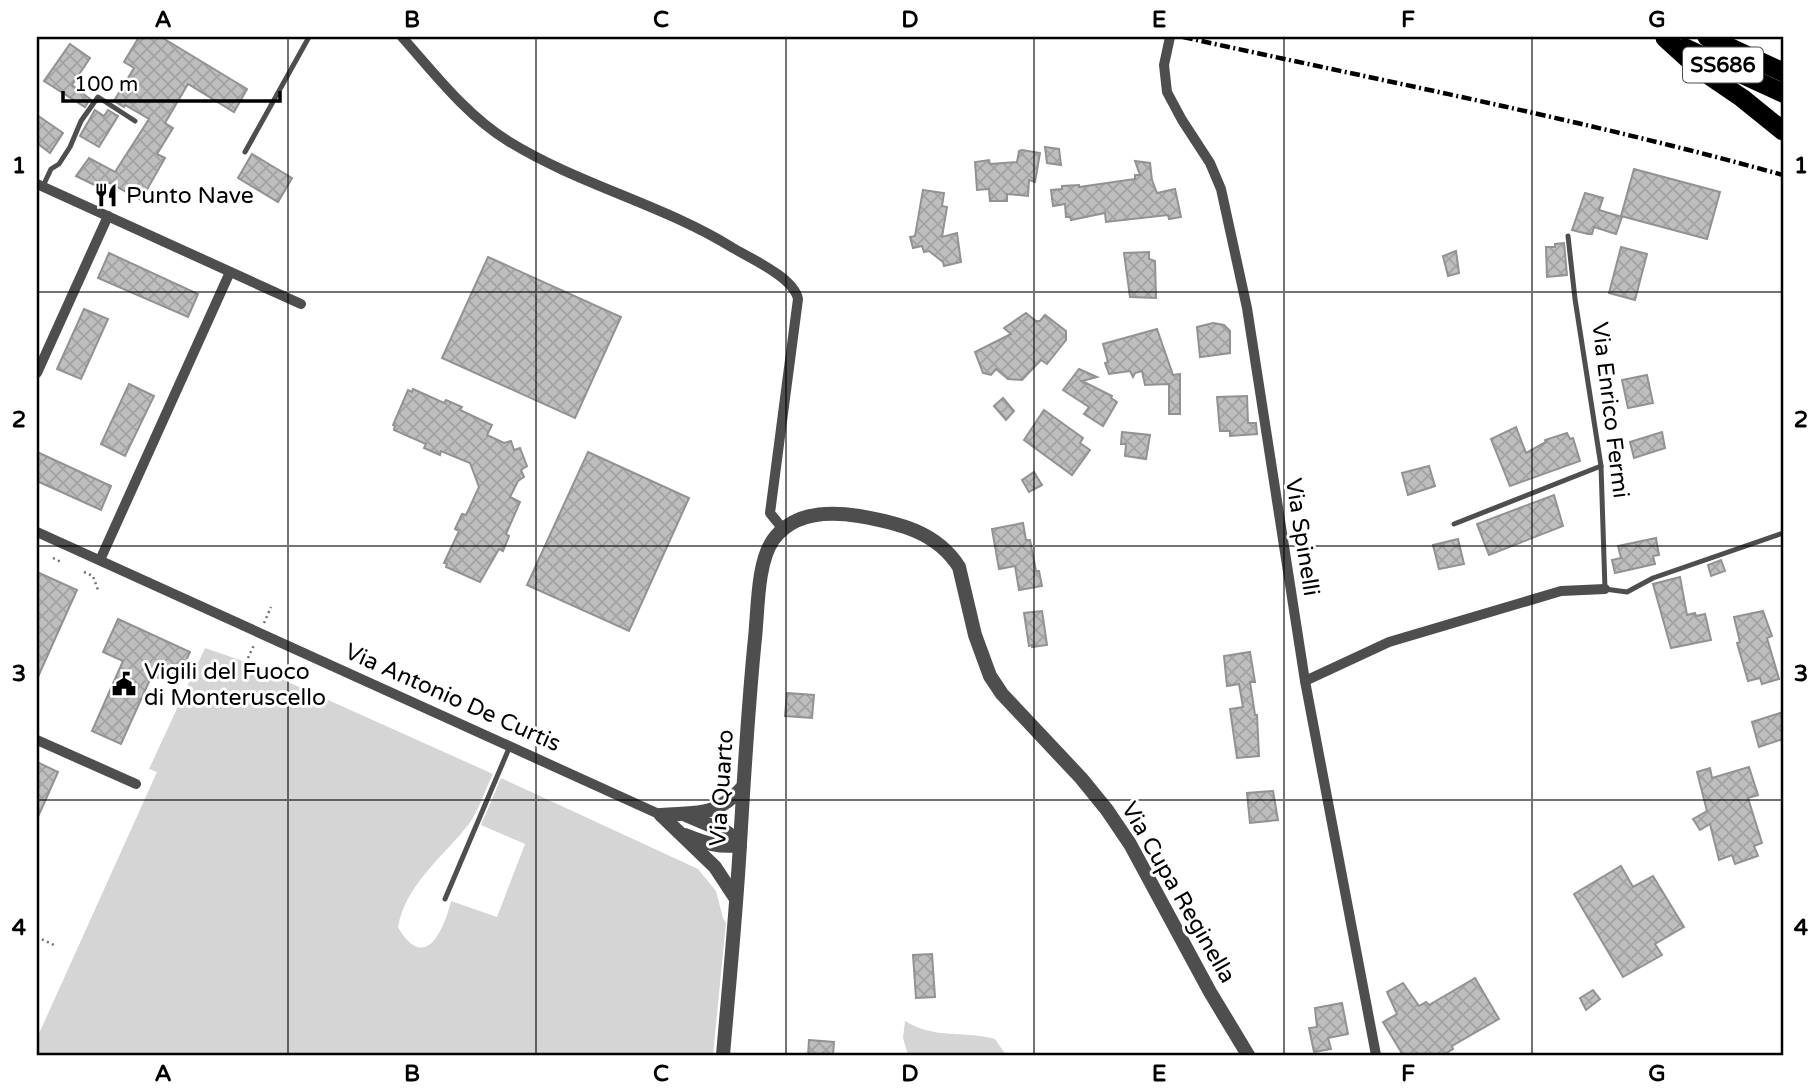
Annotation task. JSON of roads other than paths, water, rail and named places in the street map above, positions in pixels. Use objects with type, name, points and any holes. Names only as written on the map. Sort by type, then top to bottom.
[{"type":"highway","name":"SS686","points":[[1663,37],[1783,93]]},
{"type":"highway","points":[[1663,37],[1698,68],[1783,131]]},
{"type":"highway","name":"SS686","points":[[1707,37],[1783,72]]},
{"type":"street","points":[[402,37],[479,120],[506,140],[578,176],[681,219],[750,258],[795,289],[798,299],[770,513],[783,529]]},
{"type":"street","name":"Via Spinelli","points":[[1170,37],[1164,65],[1167,92],[1210,163],[1221,189],[1247,308],[1305,681],[1376,1055]]},
{"type":"street","points":[[40,185],[301,304]]},
{"type":"street","points":[[37,373],[108,216]]},
{"type":"street","points":[[100,560],[230,272]]},
{"type":"street","name":"Via Cupa Reginella","points":[[783,529],[811,515],[837,513],[901,525],[929,536],[946,549],[960,567],[975,635],[990,676],[1002,694],[1081,778],[1107,810],[1130,844],[1210,992],[1248,1055]]},
{"type":"street","name":"Via Quarto","points":[[723,1055],[761,578],[769,547],[783,529]]},
{"type":"street","name":"Via Antonio De Curtis","points":[[37,532],[661,815]]},
{"type":"street","points":[[1305,681],[1389,642],[1561,591],[1605,589]]},
{"type":"street","points":[[37,740],[136,784]]},
{"type":"street","points":[[661,815],[715,810],[731,800],[743,787]]},
{"type":"street","points":[[681,814],[729,833],[740,845]]},
{"type":"street","points":[[661,815],[715,867],[736,899]]},
{"type":"street","points":[[675,830],[709,845],[740,845]]},
{"type":"lane","points":[[245,152],[309,37]]},
{"type":"lane","points":[[40,185],[51,169],[59,164],[81,121],[98,97],[135,121]]},
{"type":"lane","name":"Via Enrico Fermi","points":[[1568,236],[1601,466],[1605,589]]},
{"type":"lane","points":[[1454,524],[1601,466]]},
{"type":"lane","points":[[1605,589],[1627,593],[1653,578],[1783,533]]},
{"type":"lane","points":[[445,899],[464,863],[510,746]]},
{"type":"railway","points":[[1183,37],[1559,119],[1783,175]]},
{"type":"place","name":"Punto Nave","points":[[106,195]]},
{"type":"place","name":"Vigili del Fuoco di Monteruscello","points":[[124,684]]}]
